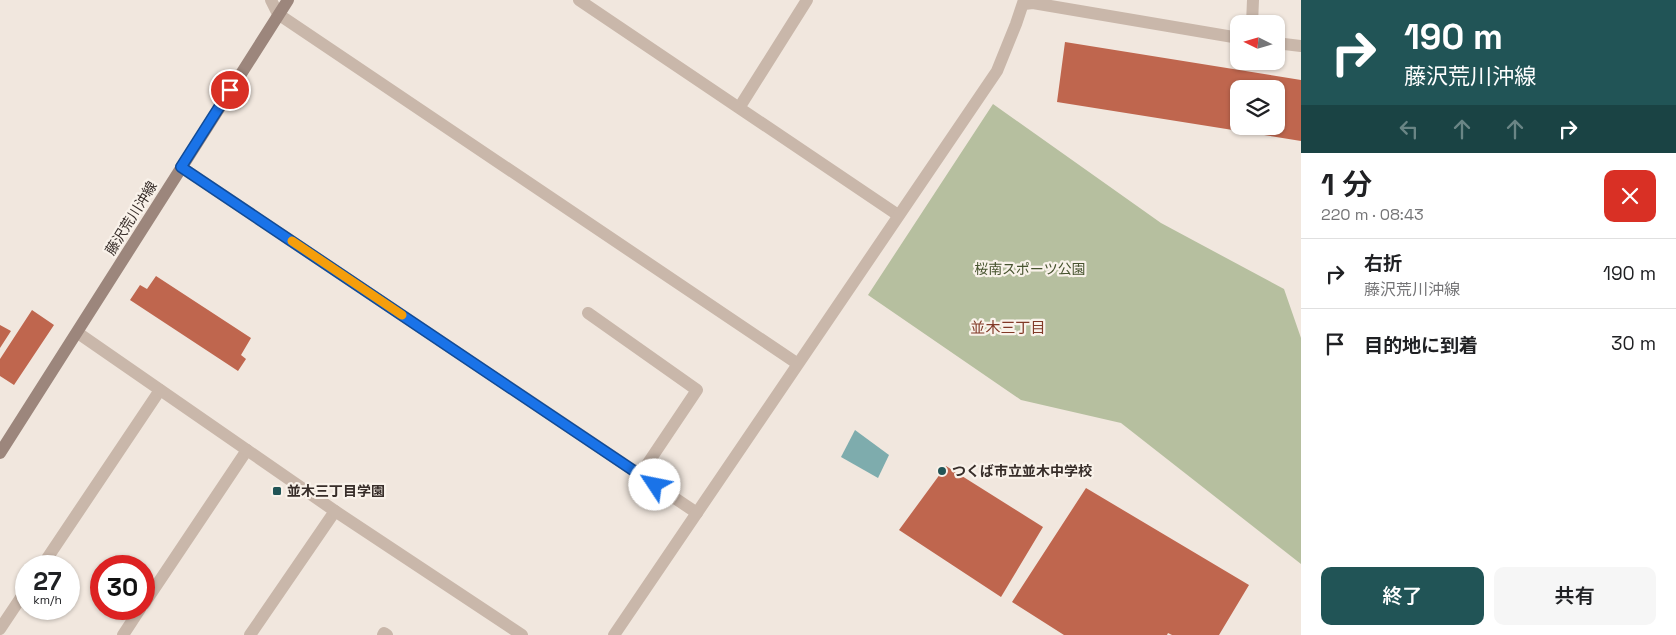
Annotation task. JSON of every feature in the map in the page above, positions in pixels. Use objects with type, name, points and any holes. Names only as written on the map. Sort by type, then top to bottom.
[{"type":"main road","name":"藤沢荒川沖線","points":[[0,453],[288,0]]},
{"type":"street","points":[[271,0],[278,14],[798,364]]},
{"type":"street","points":[[579,0],[898,215]]},
{"type":"street","points":[[739,108],[807,0]]},
{"type":"street","points":[[1252,15],[1253,0]]},
{"type":"street","points":[[614,635],[997,71],[1024,2],[1230,36]]},
{"type":"street","points":[[1285,44],[1301,46]]},
{"type":"street","points":[[181,167],[697,513]]},
{"type":"street","points":[[588,314],[697,390],[640,475]]},
{"type":"street","points":[[78,333],[335,511],[522,635]]},
{"type":"street","points":[[49,555],[160,390]]},
{"type":"street","points":[[155,588],[247,450]]},
{"type":"street","points":[[250,635],[335,511]]},
{"type":"street","points":[[0,629],[15,606]]},
{"type":"street","points":[[123,635],[133,620]]},
{"type":"street","points":[[382,635],[384,633],[387,635]]},
{"type":"green space","name":"桜南スポーツ公園","points":[[993,104],[1161,223],[1284,289],[1301,338],[1301,564],[1121,423],[1021,400],[868,295]]},
{"type":"water","points":[[855,430],[889,455],[878,478],[841,457]]},
{"type":"building","points":[[1065,42],[1301,80],[1301,141],[1263,135],[1285,135],[1285,80],[1230,80],[1230,130],[1057,102]]},
{"type":"building","points":[[156,276],[251,338],[241,355],[246,359],[238,371],[130,300],[140,285],[147,289]]},
{"type":"building","points":[[32,310],[54,325],[14,385],[0,376],[0,359]]},
{"type":"building","points":[[0,325],[11,331],[0,348]]},
{"type":"building","points":[[946,466],[1043,527],[1001,597],[899,530]]},
{"type":"building","points":[[1086,488],[1249,585],[1219,635],[1172,635],[1168,633],[1167,635],[1064,635],[1012,602]]},
{"type":"slow traffic","points":[[292,241],[402,315]]},
{"type":"place","name":"つくば市立並木中学校","points":[[942,471]]},
{"type":"place","name":"並木三丁目学園","points":[[277,491]]},
{"type":"district","name":"並木三丁目","points":[[1008,327]]},
{"type":"route","points":[[230,90],[181,167],[655,485]]}]
